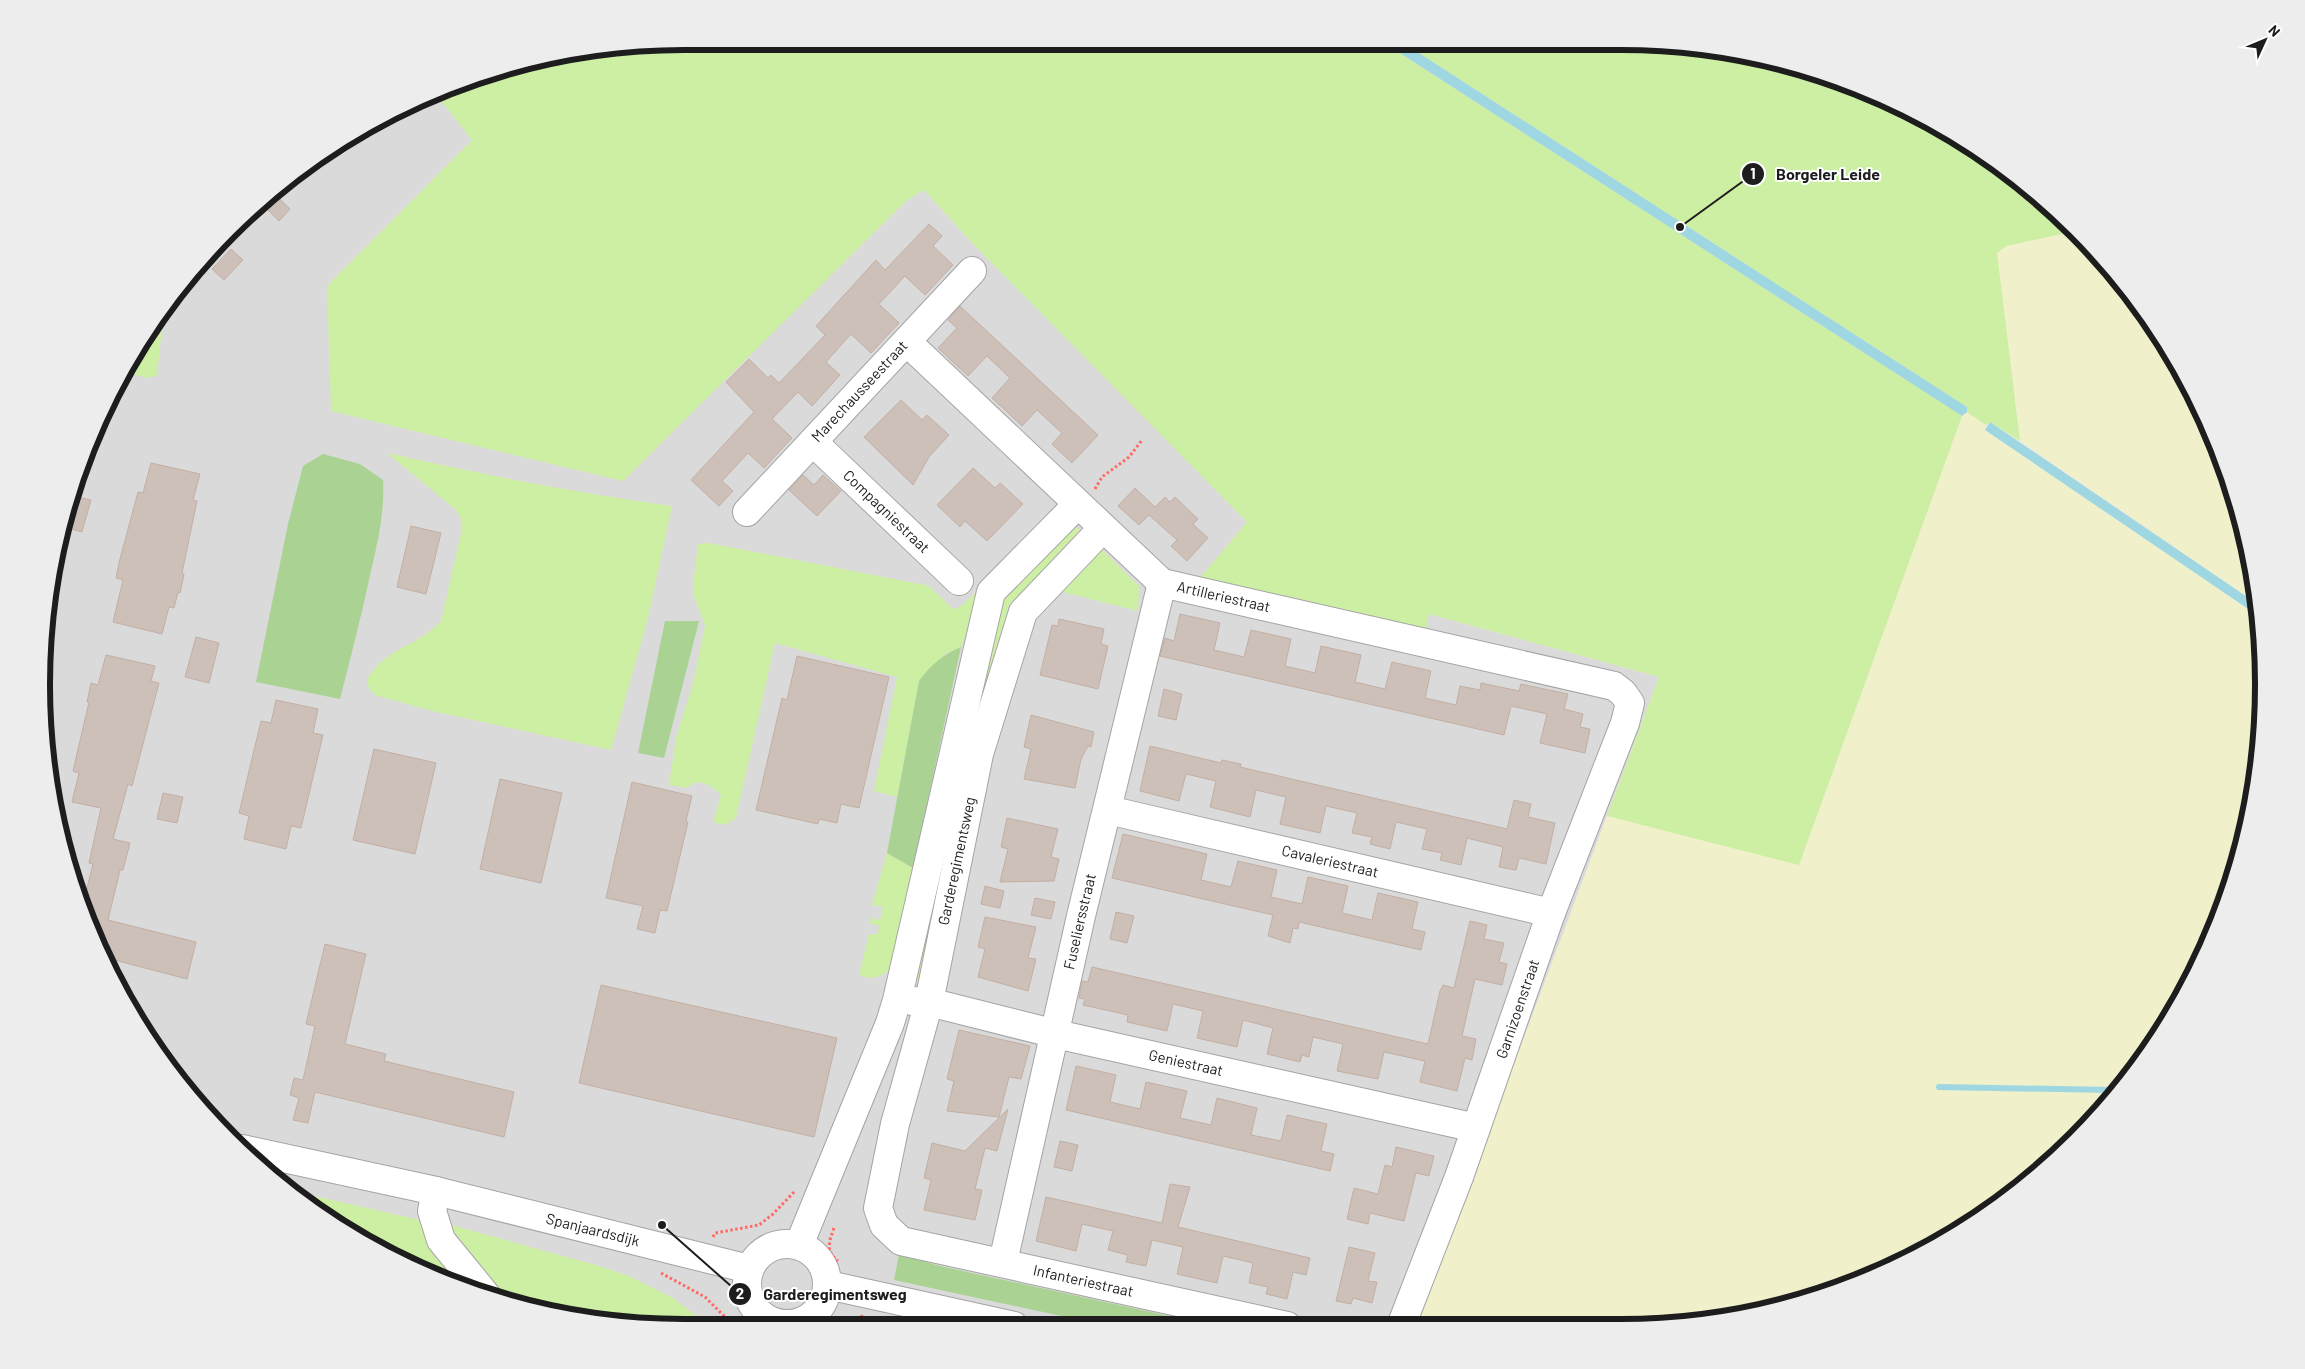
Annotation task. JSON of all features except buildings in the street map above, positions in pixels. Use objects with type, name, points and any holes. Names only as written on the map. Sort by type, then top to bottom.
[{"type":"street","name":"Marechausseestraat","points":[[746,512],[972,271]]},
{"type":"street","name":"Artilleriestraat","points":[[907,342],[1162,583],[1565,674],[1614,686],[1623,693]]},
{"type":"street","name":"Compagniestraat","points":[[813,442],[959,581]]},
{"type":"street","name":"Garderegimentsweg","points":[[799,1245],[890,1023],[897,1000],[991,592],[1090,515]]},
{"type":"street","name":"Garderegimentsweg","points":[[884,1225],[878,1208],[879,1202],[895,1124],[929,1002],[979,754],[1023,612],[1090,515]]},
{"type":"street","name":"Fuseliersstraat","points":[[1003,1262],[1056,1034],[1081,916],[1162,583]]},
{"type":"street","name":"Garnizoenstraat","points":[[1403,1319],[1476,1128],[1551,914],[1625,723],[1630,703],[1623,693]]},
{"type":"street","name":"Cavaleriestraat","points":[[1108,810],[1551,914]]},
{"type":"street","name":"Geniestraat","points":[[897,1000],[929,1002],[1056,1034],[1476,1128]]},
{"type":"street","name":"Spanjaardsdijk","points":[[256,1152],[436,1191],[749,1269]]},
{"type":"street","points":[[436,1191],[432,1211],[441,1240],[476,1283]]},
{"type":"street","name":"Infanteriestraat","points":[[884,1225],[901,1241],[1256,1319]]},
{"type":"street","points":[[767,1319],[758,1313],[749,1300],[746,1285],[749,1269],[755,1259],[769,1248],[787,1243],[799,1245],[810,1251],[820,1260],[826,1272],[828,1285],[824,1300],[816,1313],[807,1319]]},
{"type":"street","points":[[828,1285],[982,1319]]},
{"type":"path","points":[[1090,515],[1098,481],[1128,457],[1142,440]]},
{"type":"path","points":[[691,1288],[714,1233],[758,1225],[773,1214],[798,1188]]},
{"type":"path","points":[[835,1224],[828,1247],[830,1254],[837,1261],[843,1263]]},
{"type":"path","points":[[861,1319],[865,1293]]},
{"type":"shaded area","points":[[443,98],[478,141],[906,201],[924,190],[975,246],[1429,614],[1659,677],[1419,1319],[643,1318],[561,1307],[520,1297],[442,1271],[404,1254],[332,1212],[266,1162],[207,1103],[181,1071],[135,1002],[115,965],[98,927],[72,849],[55,767],[51,726],[50,684],[55,602],[72,520],[98,442],[115,404],[157,332],[207,266],[266,207],[298,181],[367,135],[404,115]]},
{"type":"green space","points":[[1395,50],[1962,416],[1799,865],[1607,816],[1659,677],[1429,614],[1425,634],[1198,580],[1247,522],[975,246],[924,190],[906,201],[623,481],[331,411],[327,286],[472,140],[440,99],[520,72],[561,62],[643,51]]},
{"type":"green space","points":[[1414,50],[1662,51],[1744,62],[1785,72],[1863,98],[1901,115],[1973,157],[2039,207],[2066,233],[2006,246],[1997,253],[2020,441],[1990,422],[1986,425],[1967,412],[1967,407]]},
{"type":"green space","points":[[2066,233],[2098,266],[2148,332],[2190,404],[2207,442],[2233,520],[2249,598],[2020,441],[1996,253],[2006,246]]},
{"type":"green space","points":[[162,324],[157,375],[147,378],[131,374]]},
{"type":"green space","points":[[1967,412],[1986,425],[1985,430],[2251,611],[2254,643],[2254,726],[2243,808],[2233,849],[2207,927],[2190,965],[2170,1002],[2124,1071],[2098,1103],[2039,1162],[2007,1188],[1938,1234],[1901,1254],[1863,1271],[1785,1297],[1703,1314],[1662,1318],[1620,1319],[1419,1319],[1607,816],[1799,864],[1962,416]]},
{"type":"green space","points":[[387,453],[529,482],[672,506],[648,618],[611,750],[432,711],[375,695],[369,689],[367,680],[374,669],[392,654],[421,637],[441,621],[461,533],[461,519],[456,510]]},
{"type":"green space","points":[[323,454],[360,464],[383,480],[383,503],[378,537],[340,699],[256,682],[288,524],[303,466]]},
{"type":"green space","points":[[1075,525],[1079,531],[1008,607],[919,983],[915,969],[1001,600]]},
{"type":"green space","points":[[709,543],[925,585],[930,587],[952,608],[957,609],[976,593],[969,627],[961,647],[945,654],[919,681],[897,797],[874,791],[897,677],[775,643],[736,818],[725,825],[713,822],[721,795],[705,784],[691,784],[687,788],[669,785],[676,738],[694,680],[705,625],[694,597],[693,585],[698,544]]},
{"type":"green space","points":[[1101,549],[1139,586],[1138,611],[1059,591]]},
{"type":"green space","points":[[665,621],[699,621],[664,758],[638,753]]},
{"type":"green space","points":[[961,647],[913,868],[887,853],[919,681],[937,661]]},
{"type":"green space","points":[[887,853],[913,868],[908,903],[895,961],[885,973],[870,978],[859,975],[869,934],[878,934],[879,925],[870,924],[871,918],[880,920],[883,907],[872,905]]},
{"type":"green space","points":[[307,1194],[420,1220],[468,1280],[404,1254],[367,1234]]},
{"type":"green space","points":[[448,1224],[629,1276],[673,1298],[701,1319],[643,1318],[602,1314],[561,1307],[498,1290]]},
{"type":"green space","points":[[899,1254],[940,1266],[1183,1319],[1075,1319],[894,1280]]},
{"type":"water","points":[[1395,50],[1414,50],[1967,407],[1967,412],[1962,416]]},
{"type":"water","points":[[1990,422],[2249,599],[2251,611],[1985,430]]},
{"type":"waterway","points":[[1939,1087],[2109,1090]]},
{"type":"place","name":"Borgeler Leide","points":[[1680,227]]},
{"type":"place","name":"Garderegimentsweg","points":[[662,1225]]}]
